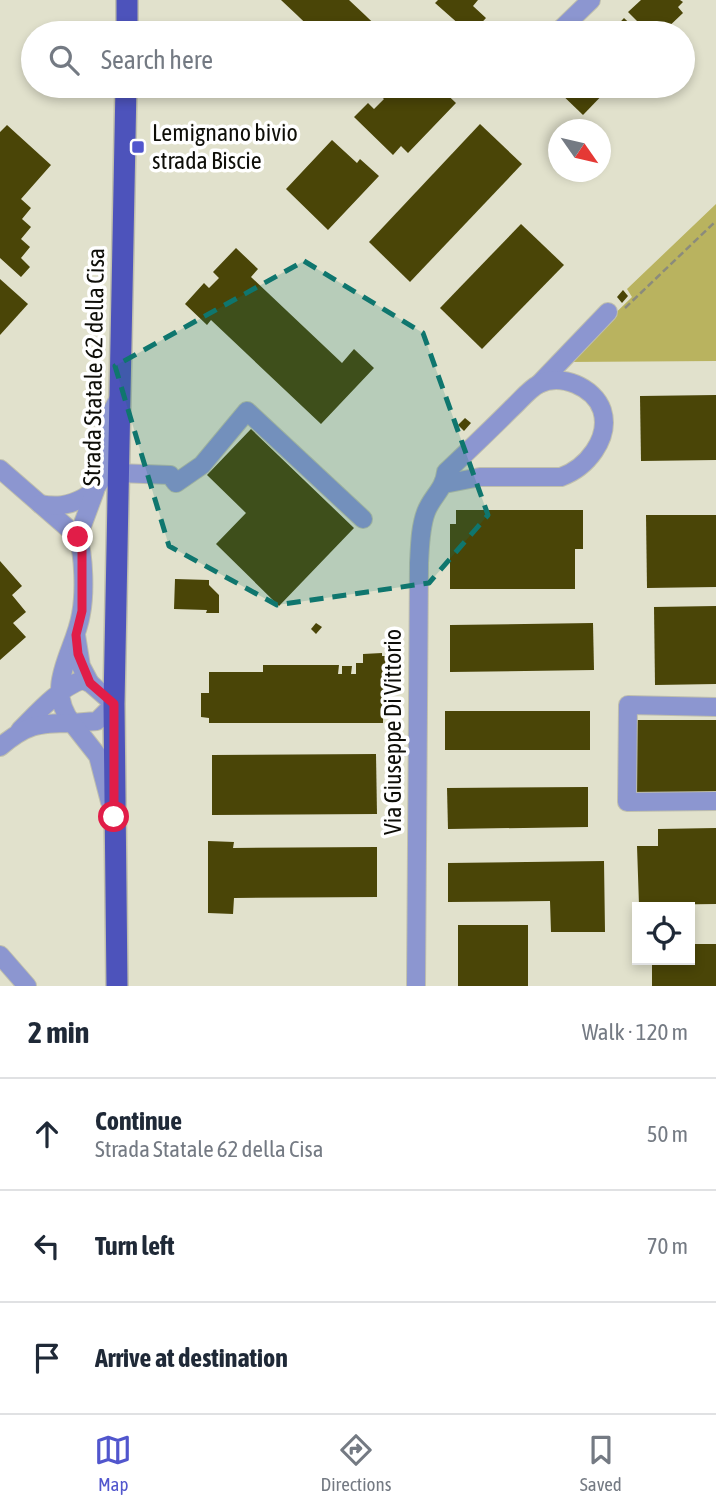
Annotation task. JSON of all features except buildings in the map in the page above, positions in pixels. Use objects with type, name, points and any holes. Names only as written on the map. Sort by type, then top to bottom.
[{"type":"main road","points":[[127,0],[127,21]]},
{"type":"main road","name":"Strada Statale 62 della Cisa","points":[[117,986],[114,704],[126,98]]},
{"type":"street","points":[[569,21],[591,0]]},
{"type":"street","name":"Via Giuseppe Di Vittorio","points":[[416,986],[419,564],[425,513],[444,484],[446,472],[539,384],[608,312]]},
{"type":"street","points":[[444,484],[480,477],[562,477],[585,462],[595,450],[601,431],[601,410],[596,401],[576,384],[564,381],[539,384]]},
{"type":"street","points":[[78,537],[104,472],[107,422],[120,395]]},
{"type":"street","points":[[118,473],[170,475],[176,483],[202,465],[247,411],[363,519]]},
{"type":"street","points":[[0,469],[78,537],[82,549],[82,611],[76,635],[61,670],[61,694],[63,710],[98,756],[114,817]]},
{"type":"street","points":[[40,505],[72,505],[95,491]]},
{"type":"street","points":[[76,635],[81,666],[90,683]]},
{"type":"street","points":[[0,747],[47,702],[82,680],[90,683],[114,704],[97,721],[37,725],[20,730]]},
{"type":"street","points":[[716,707],[628,705],[628,802],[716,801]]},
{"type":"street","points":[[0,955],[27,986]]},
{"type":"path","points":[[608,312],[616,316],[716,221]]},
{"type":"highlighted area","points":[[304,261],[423,333],[488,515],[429,583],[277,605],[169,546],[115,366],[188,323]]},
{"type":"shaded area","points":[[716,204],[716,361],[565,362],[632,297],[627,289]]},
{"type":"place","name":"Lemignano bivio strada Biscie","points":[[138,147]]},
{"type":"route","points":[[78,537],[82,549],[82,611],[76,635],[78,654],[90,683],[114,704],[114,817]]}]
